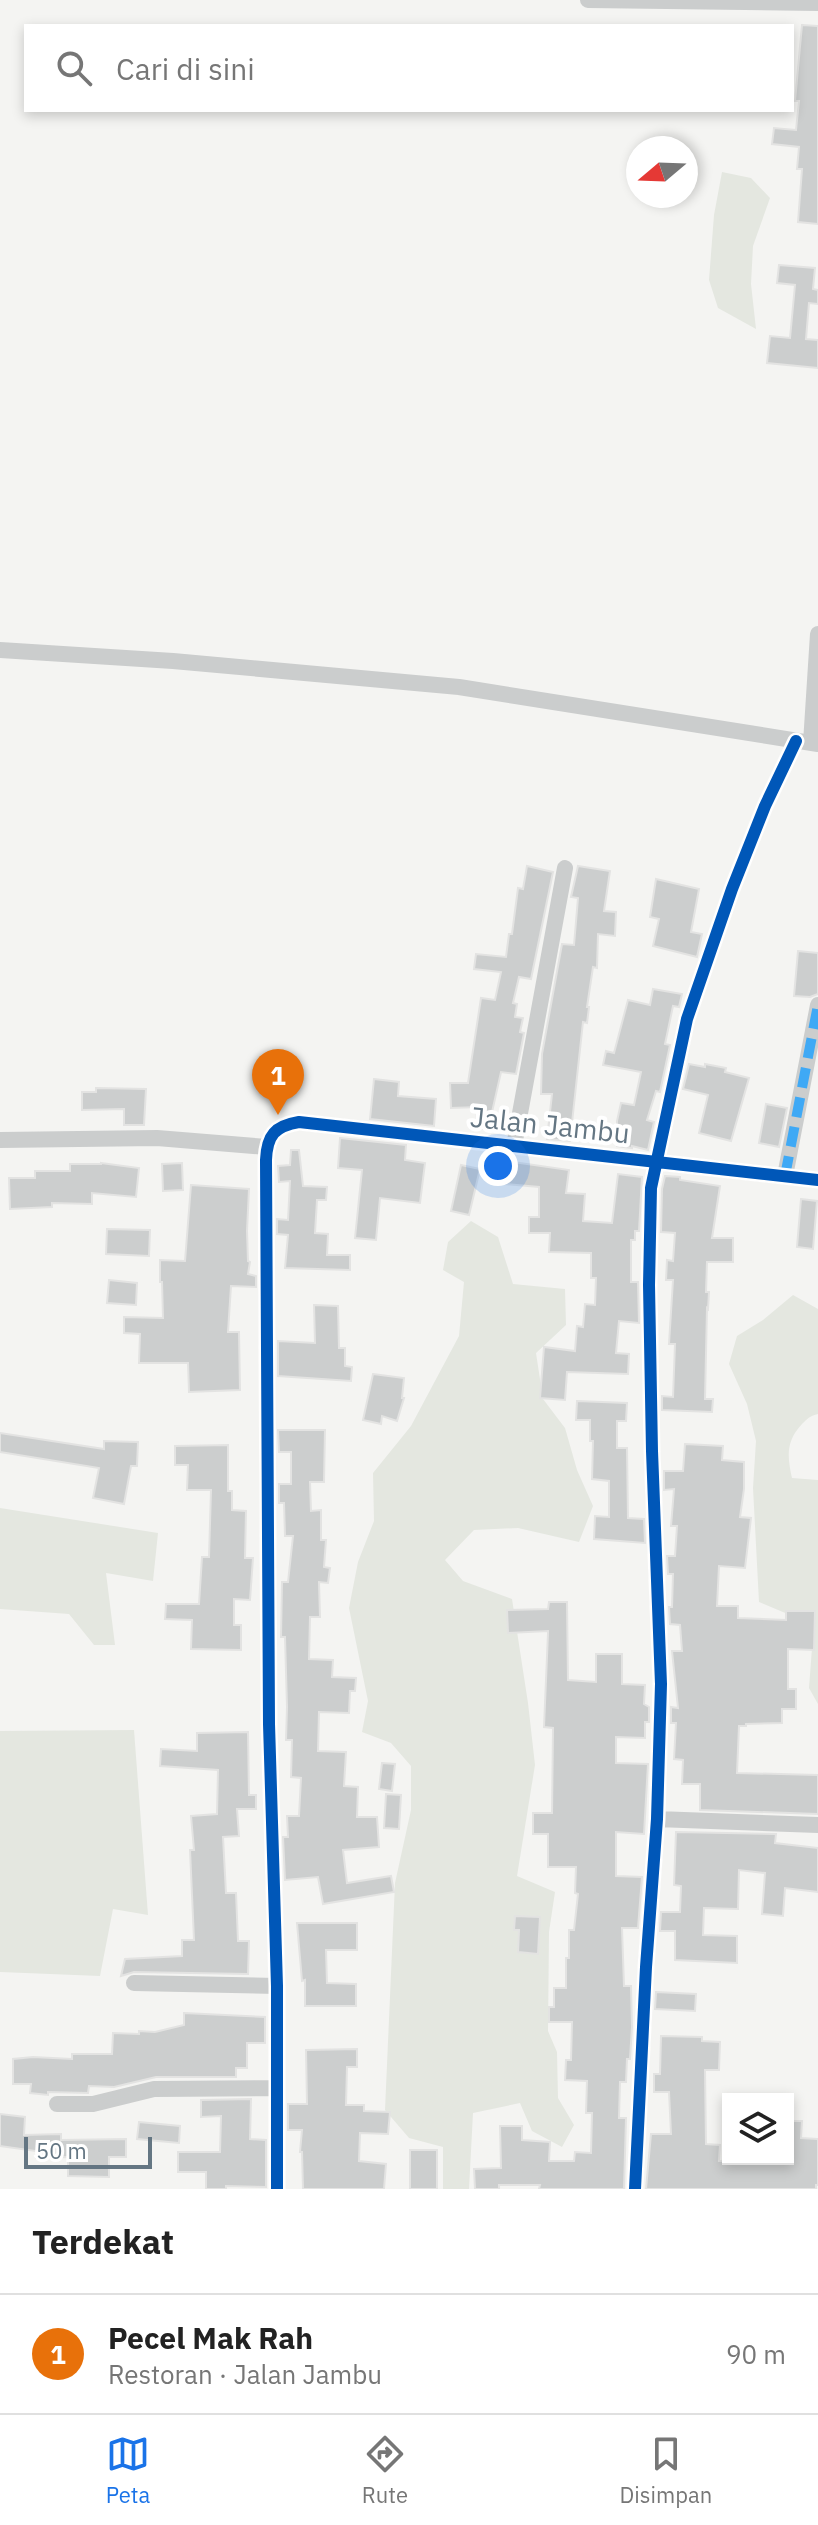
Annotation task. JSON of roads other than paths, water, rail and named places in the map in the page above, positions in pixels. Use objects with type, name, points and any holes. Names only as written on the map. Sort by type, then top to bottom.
[{"type":"street","points":[[588,0],[818,3]]},
{"type":"street","points":[[635,2189],[657,1819],[661,1684],[652,1451],[651,1188],[687,1019],[765,806],[808,743],[818,634]]},
{"type":"street","points":[[0,650],[173,661],[445,686],[808,743]]},
{"type":"street","points":[[514,1146],[565,868]]},
{"type":"street","points":[[785,1176],[818,1005]]},
{"type":"street","name":"Jalan Jambu","points":[[267,1147],[278,1128],[299,1122],[818,1180]]},
{"type":"street","points":[[0,1140],[157,1138],[267,1147],[268,1709],[277,1986],[277,2189]]},
{"type":"street","points":[[657,1819],[818,1825]]},
{"type":"street","points":[[134,1983],[277,1986]]},
{"type":"street","points":[[57,2104],[93,2104],[154,2089],[275,2088]]},
{"type":"place","name":"Pecel Mak Rah","points":[[278,1115]]}]
